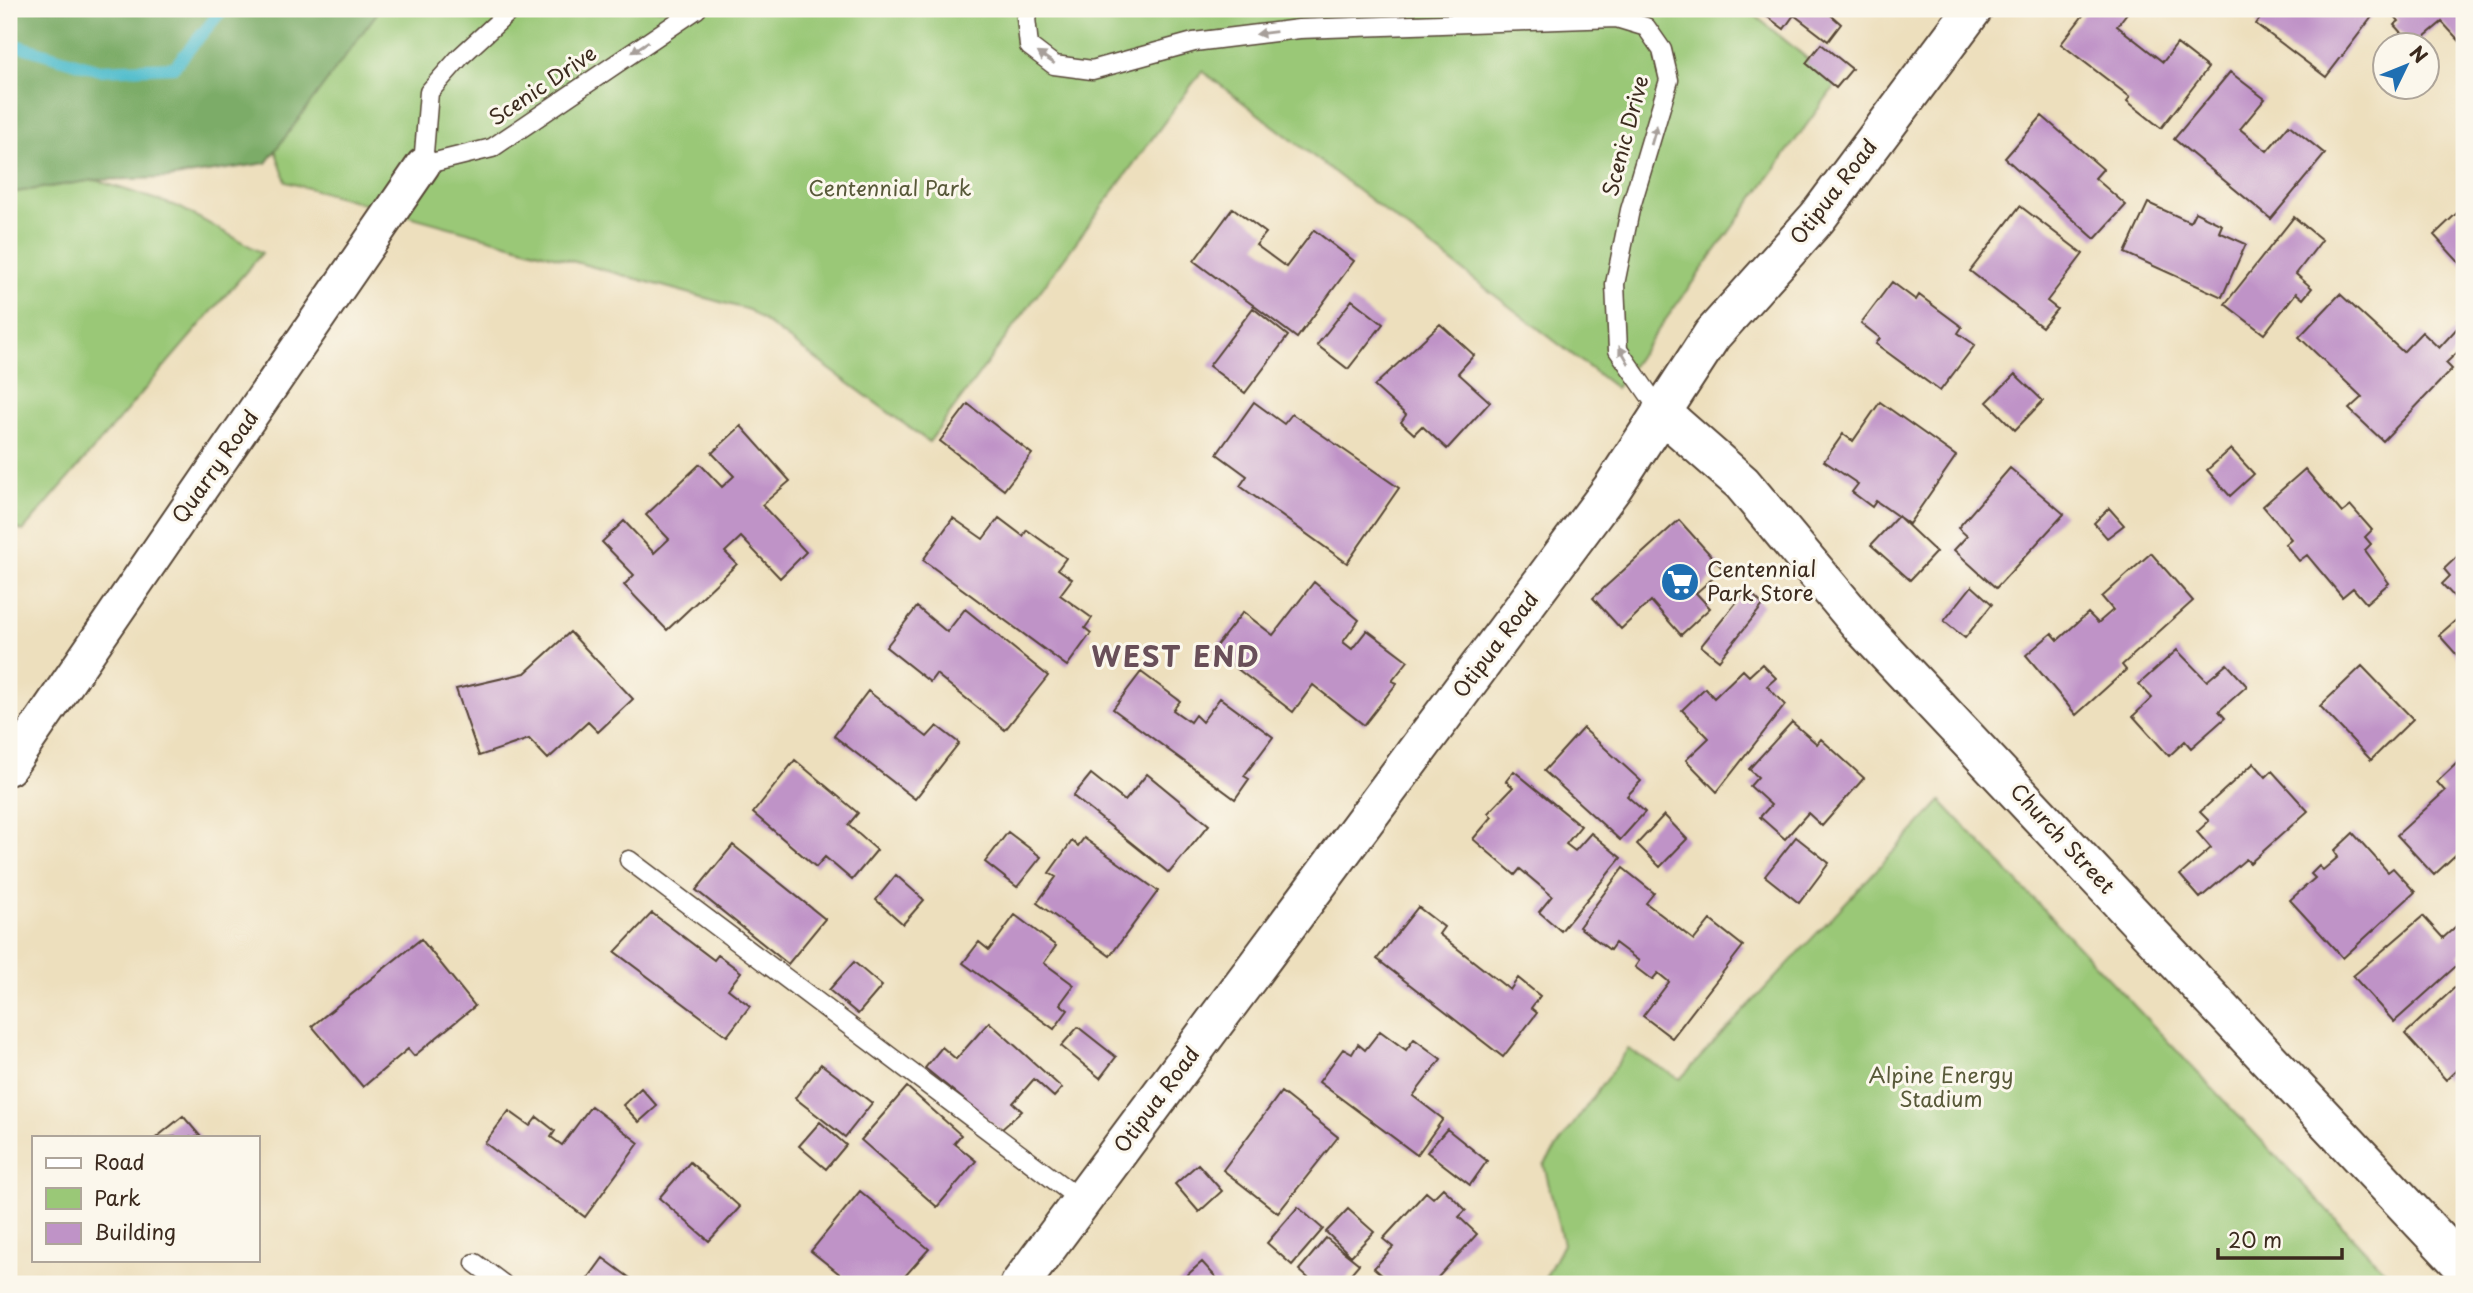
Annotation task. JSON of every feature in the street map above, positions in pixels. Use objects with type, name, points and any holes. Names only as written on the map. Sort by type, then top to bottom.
[{"type":"street","name":"Otipua Road","points":[[1020,1284],[1614,487],[1712,335],[1817,218],[1973,9]]},
{"type":"street","name":"Quarry Road","points":[[9,768],[423,165]]},
{"type":"street","name":"Church Street","points":[[1661,412],[1742,483],[1863,628],[2464,1267]]},
{"type":"lane","points":[[423,165],[429,92],[460,57],[512,9]]},
{"type":"lane","name":"Scenic Drive","points":[[423,165],[492,148],[697,9]]},
{"type":"lane","name":"Scenic Drive","points":[[1030,9],[1026,18],[1029,46],[1054,65],[1092,70],[1194,42],[1299,29],[1616,18],[1646,27],[1661,50],[1669,80],[1630,210],[1615,284],[1618,349],[1661,412]]},
{"type":"lane","points":[[629,860],[1082,1201]]},
{"type":"lane","points":[[475,1263],[503,1284]]},
{"type":"green space","points":[[9,9],[380,9],[266,163],[168,178],[95,180],[9,193]]},
{"type":"green space","name":"Centennial Park","points":[[228,9],[1747,9],[1837,83],[1616,388],[1202,71],[929,442],[749,310],[286,182]]},
{"type":"green space","points":[[95,180],[179,207],[262,253],[23,531],[9,525],[9,193]]},
{"type":"green space","name":"Alpine Energy Stadium","points":[[1941,801],[2397,1284],[1542,1284],[1563,1244],[1544,1165],[1628,1049],[1680,1079]]},
{"type":"building","points":[[1757,9],[1824,9],[1841,24],[1828,41],[1794,15],[1784,29]]},
{"type":"building","points":[[2088,9],[2130,9],[2117,26],[2163,62],[2177,44],[2208,68],[2161,128],[2127,101],[2130,97],[2061,44]]},
{"type":"building","points":[[2267,9],[2378,9],[2326,77],[2256,24]]},
{"type":"building","points":[[2389,9],[2464,9],[2464,46],[2442,22],[2430,32],[2400,32],[2394,25],[2399,21]]},
{"type":"building","points":[[1821,44],[1852,69],[1836,88],[1806,63]]},
{"type":"building","points":[[2230,72],[2265,99],[2240,129],[2267,151],[2289,125],[2325,154],[2271,219],[2174,139]]},
{"type":"building","points":[[2042,116],[2103,169],[2095,178],[2126,205],[2095,239],[2005,158]]},
{"type":"building","points":[[2148,203],[2190,222],[2195,212],[2222,225],[2219,232],[2246,244],[2222,297],[2125,253]]},
{"type":"building","points":[[2020,206],[2083,254],[2047,301],[2057,309],[2042,327],[1970,271]]},
{"type":"building","points":[[1233,208],[1266,233],[1256,245],[1286,267],[1314,230],[1354,261],[1297,338],[1194,261]]},
{"type":"building","points":[[2458,212],[2464,219],[2464,268],[2434,235]]},
{"type":"building","points":[[2294,217],[2322,240],[2296,274],[2312,288],[2303,299],[2296,293],[2264,334],[2225,304]]},
{"type":"building","points":[[1892,282],[1916,300],[1919,295],[1962,327],[1958,333],[1975,345],[1940,391],[1876,344],[1880,338],[1861,323]]},
{"type":"building","points":[[2340,294],[2403,352],[2422,332],[2439,348],[2460,325],[2458,321],[2464,315],[2464,346],[2446,363],[2452,369],[2383,441],[2349,409],[2362,397],[2299,337]]},
{"type":"building","points":[[1352,300],[1383,324],[1348,369],[1317,345]]},
{"type":"building","points":[[1253,308],[1288,336],[1245,393],[1209,366]]},
{"type":"building","points":[[1440,324],[1474,355],[1458,373],[1490,402],[1447,449],[1422,426],[1414,434],[1401,422],[1406,415],[1374,386]]},
{"type":"building","points":[[2015,374],[2043,401],[2015,430],[1987,402]]},
{"type":"building","points":[[1254,402],[1284,424],[1292,414],[1399,488],[1347,563],[1240,486],[1247,476],[1217,454]]},
{"type":"building","points":[[1880,402],[1956,456],[1909,524],[1876,501],[1872,507],[1852,492],[1858,484],[1824,461],[1843,434],[1853,441]]},
{"type":"building","points":[[968,404],[1032,454],[1004,490],[940,441]]},
{"type":"building","points":[[741,426],[790,481],[762,505],[806,552],[780,578],[741,537],[725,552],[737,564],[667,630],[624,585],[634,575],[602,542],[624,521],[654,553],[669,539],[646,515],[700,464],[722,487],[734,476],[712,453]]},
{"type":"building","points":[[2231,449],[2254,474],[2230,496],[2207,470]]},
{"type":"building","points":[[2010,468],[2064,514],[1996,588],[1954,550],[1967,536],[1958,528]]},
{"type":"building","points":[[2305,469],[2342,513],[2351,506],[2372,530],[2365,537],[2371,544],[2365,550],[2389,583],[2366,603],[2353,588],[2342,597],[2307,555],[2299,561],[2285,544],[2291,539],[2263,506]]},
{"type":"building","points":[[2109,508],[2124,525],[2107,538],[2094,523]]},
{"type":"building","points":[[1898,516],[1936,552],[1910,580],[1871,545]]},
{"type":"building","points":[[953,518],[983,539],[999,518],[1023,536],[1027,530],[1066,558],[1058,569],[1072,579],[1060,595],[1092,618],[1085,628],[1091,633],[1067,666],[923,560]]},
{"type":"building","points":[[1679,520],[1723,569],[1696,593],[1710,608],[1681,635],[1651,601],[1621,629],[1593,598]]},
{"type":"building","points":[[2464,550],[2464,602],[2461,604],[2442,584],[2450,576],[2444,569]]},
{"type":"building","points":[[2151,553],[2193,601],[2122,665],[2126,670],[2076,715],[2026,655],[2052,633],[2058,640],[2088,613],[2098,623],[2113,610],[2102,597]]},
{"type":"building","points":[[1314,582],[1359,620],[1343,642],[1352,649],[1367,630],[1408,661],[1392,681],[1397,683],[1364,725],[1313,685],[1293,712],[1213,650],[1243,612],[1273,635]]},
{"type":"building","points":[[1972,586],[1992,604],[1965,638],[1944,621]]},
{"type":"building","points":[[1747,589],[1763,605],[1719,660],[1701,646]]},
{"type":"building","points":[[917,607],[947,632],[965,609],[1048,676],[1005,730],[936,674],[930,682],[886,647]]},
{"type":"building","points":[[2464,613],[2464,663],[2439,635]]},
{"type":"building","points":[[570,632],[633,699],[598,732],[588,722],[548,759],[529,739],[479,756],[456,689],[525,673]]},
{"type":"building","points":[[2177,650],[2207,681],[2227,664],[2247,686],[2219,711],[2225,718],[2191,748],[2185,741],[2169,756],[2133,716],[2152,698],[2139,684]]},
{"type":"building","points":[[1762,664],[1776,678],[1767,686],[1785,705],[1717,792],[1686,760],[1709,738],[1682,710],[1705,688],[1714,698],[1743,670],[1749,676]]},
{"type":"building","points":[[2362,666],[2413,719],[2371,760],[2320,706]]},
{"type":"building","points":[[1141,672],[1180,701],[1173,710],[1190,722],[1195,715],[1202,722],[1220,698],[1273,737],[1244,776],[1249,779],[1235,799],[1113,709]]},
{"type":"building","points":[[868,691],[927,737],[937,726],[959,743],[915,799],[834,736]]},
{"type":"building","points":[[1792,722],[1817,744],[1821,739],[1864,778],[1822,826],[1808,813],[1785,839],[1760,817],[1771,805],[1750,786],[1758,777],[1749,769]]},
{"type":"building","points":[[1583,728],[1641,781],[1627,796],[1645,812],[1620,840],[1544,771]]},
{"type":"building","points":[[795,760],[858,813],[848,825],[877,850],[852,880],[825,857],[816,867],[753,813]]},
{"type":"building","points":[[2254,763],[2266,777],[2272,771],[2308,811],[2250,863],[2246,859],[2200,898],[2180,875],[2211,848],[2197,832],[2209,821],[2200,812]]},
{"type":"building","points":[[2457,763],[2461,767],[2464,764],[2464,847],[2434,875],[2397,835],[2445,791],[2437,782]]},
{"type":"building","points":[[1514,771],[1581,826],[1566,844],[1575,851],[1591,833],[1621,858],[1561,931],[1539,912],[1552,896],[1520,869],[1515,875],[1473,839],[1492,817],[1488,813],[1513,787],[1506,781]]},
{"type":"building","points":[[1091,774],[1125,801],[1147,774],[1209,825],[1169,873],[1073,796]]},
{"type":"building","points":[[1664,815],[1687,839],[1660,867],[1637,844]]},
{"type":"building","points":[[1008,832],[1041,857],[1017,887],[985,862]]},
{"type":"building","points":[[2353,833],[2388,872],[2393,868],[2415,892],[2343,958],[2290,900],[2315,878],[2311,874],[2319,866],[2323,870],[2338,857],[2334,851]]},
{"type":"building","points":[[1796,837],[1829,863],[1799,903],[1765,876]]},
{"type":"building","points":[[1084,838],[1158,891],[1110,956],[1037,903],[1056,877],[1049,873],[1072,841],[1078,846]]},
{"type":"building","points":[[733,845],[825,919],[788,964],[696,890]]},
{"type":"building","points":[[1623,868],[1654,893],[1646,903],[1694,940],[1710,920],[1743,946],[1672,1038],[1643,1016],[1669,982],[1658,973],[1652,980],[1635,967],[1639,961],[1615,943],[1610,950],[1579,927]]},
{"type":"building","points":[[896,875],[924,900],[903,924],[876,900]]},
{"type":"building","points":[[1418,907],[1444,927],[1439,934],[1510,990],[1518,978],[1540,996],[1531,1008],[1537,1013],[1503,1057],[1377,959]]},
{"type":"building","points":[[652,913],[714,960],[718,955],[741,972],[728,989],[750,1006],[727,1036],[615,952]]},
{"type":"building","points":[[1015,915],[1056,946],[1044,963],[1074,985],[1060,1004],[1068,1010],[1054,1029],[963,963],[979,942],[989,950]]},
{"type":"building","points":[[2423,916],[2443,938],[2464,919],[2464,950],[2459,955],[2463,960],[2394,1022],[2353,976]]},
{"type":"building","points":[[421,939],[475,1006],[414,1056],[408,1049],[363,1087],[312,1026]]},
{"type":"building","points":[[854,962],[882,986],[858,1014],[829,990]]},
{"type":"building","points":[[2464,979],[2464,1063],[2446,1080],[2405,1034]]},
{"type":"building","points":[[989,1022],[1062,1088],[1054,1097],[1034,1079],[1013,1103],[1022,1111],[1001,1130],[925,1068],[942,1047],[956,1059]]},
{"type":"building","points":[[1078,1027],[1116,1057],[1100,1078],[1061,1046]]},
{"type":"building","points":[[1380,1031],[1406,1050],[1414,1039],[1441,1059],[1413,1096],[1443,1119],[1417,1155],[1319,1082],[1343,1049],[1352,1054],[1358,1044],[1365,1050]]},
{"type":"building","points":[[821,1064],[872,1103],[845,1137],[795,1098]]},
{"type":"building","points":[[907,1087],[961,1135],[954,1143],[976,1161],[937,1207],[861,1140]]},
{"type":"building","points":[[641,1088],[657,1106],[639,1122],[623,1105]]},
{"type":"building","points":[[1281,1092],[1338,1137],[1278,1213],[1223,1170]]},
{"type":"building","points":[[591,1106],[639,1143],[585,1217],[485,1143],[509,1111],[530,1126],[537,1117],[555,1131],[551,1137],[562,1145]]},
{"type":"building","points":[[183,1116],[200,1136],[158,1136]]},
{"type":"building","points":[[820,1122],[846,1145],[826,1169],[799,1146]]},
{"type":"building","points":[[1447,1129],[1487,1161],[1470,1185],[1427,1152]]},
{"type":"building","points":[[690,1162],[740,1207],[709,1241],[659,1198]]},
{"type":"building","points":[[1198,1164],[1222,1191],[1199,1212],[1175,1184]]},
{"type":"building","points":[[1443,1188],[1466,1210],[1459,1217],[1477,1234],[1432,1284],[1392,1284],[1374,1268],[1393,1247],[1383,1239],[1426,1192],[1433,1198]]},
{"type":"building","points":[[860,1191],[929,1249],[898,1284],[852,1284],[811,1251]]},
{"type":"building","points":[[1298,1207],[1323,1229],[1292,1265],[1267,1243]]},
{"type":"building","points":[[1348,1209],[1374,1232],[1351,1256],[1326,1232]]},
{"type":"building","points":[[1326,1238],[1359,1264],[1342,1284],[1315,1284],[1299,1270]]},
{"type":"building","points":[[603,1258],[638,1284],[584,1284]]},
{"type":"building","points":[[1202,1262],[1222,1284],[1177,1284]]},
{"type":"waterway","points":[[9,43],[99,70],[174,67],[223,9]]},
{"type":"place","name":"Centennial Park Store","points":[[1680,582]]},
{"type":"district","name":"WEST END","points":[[1176,657]]}]
